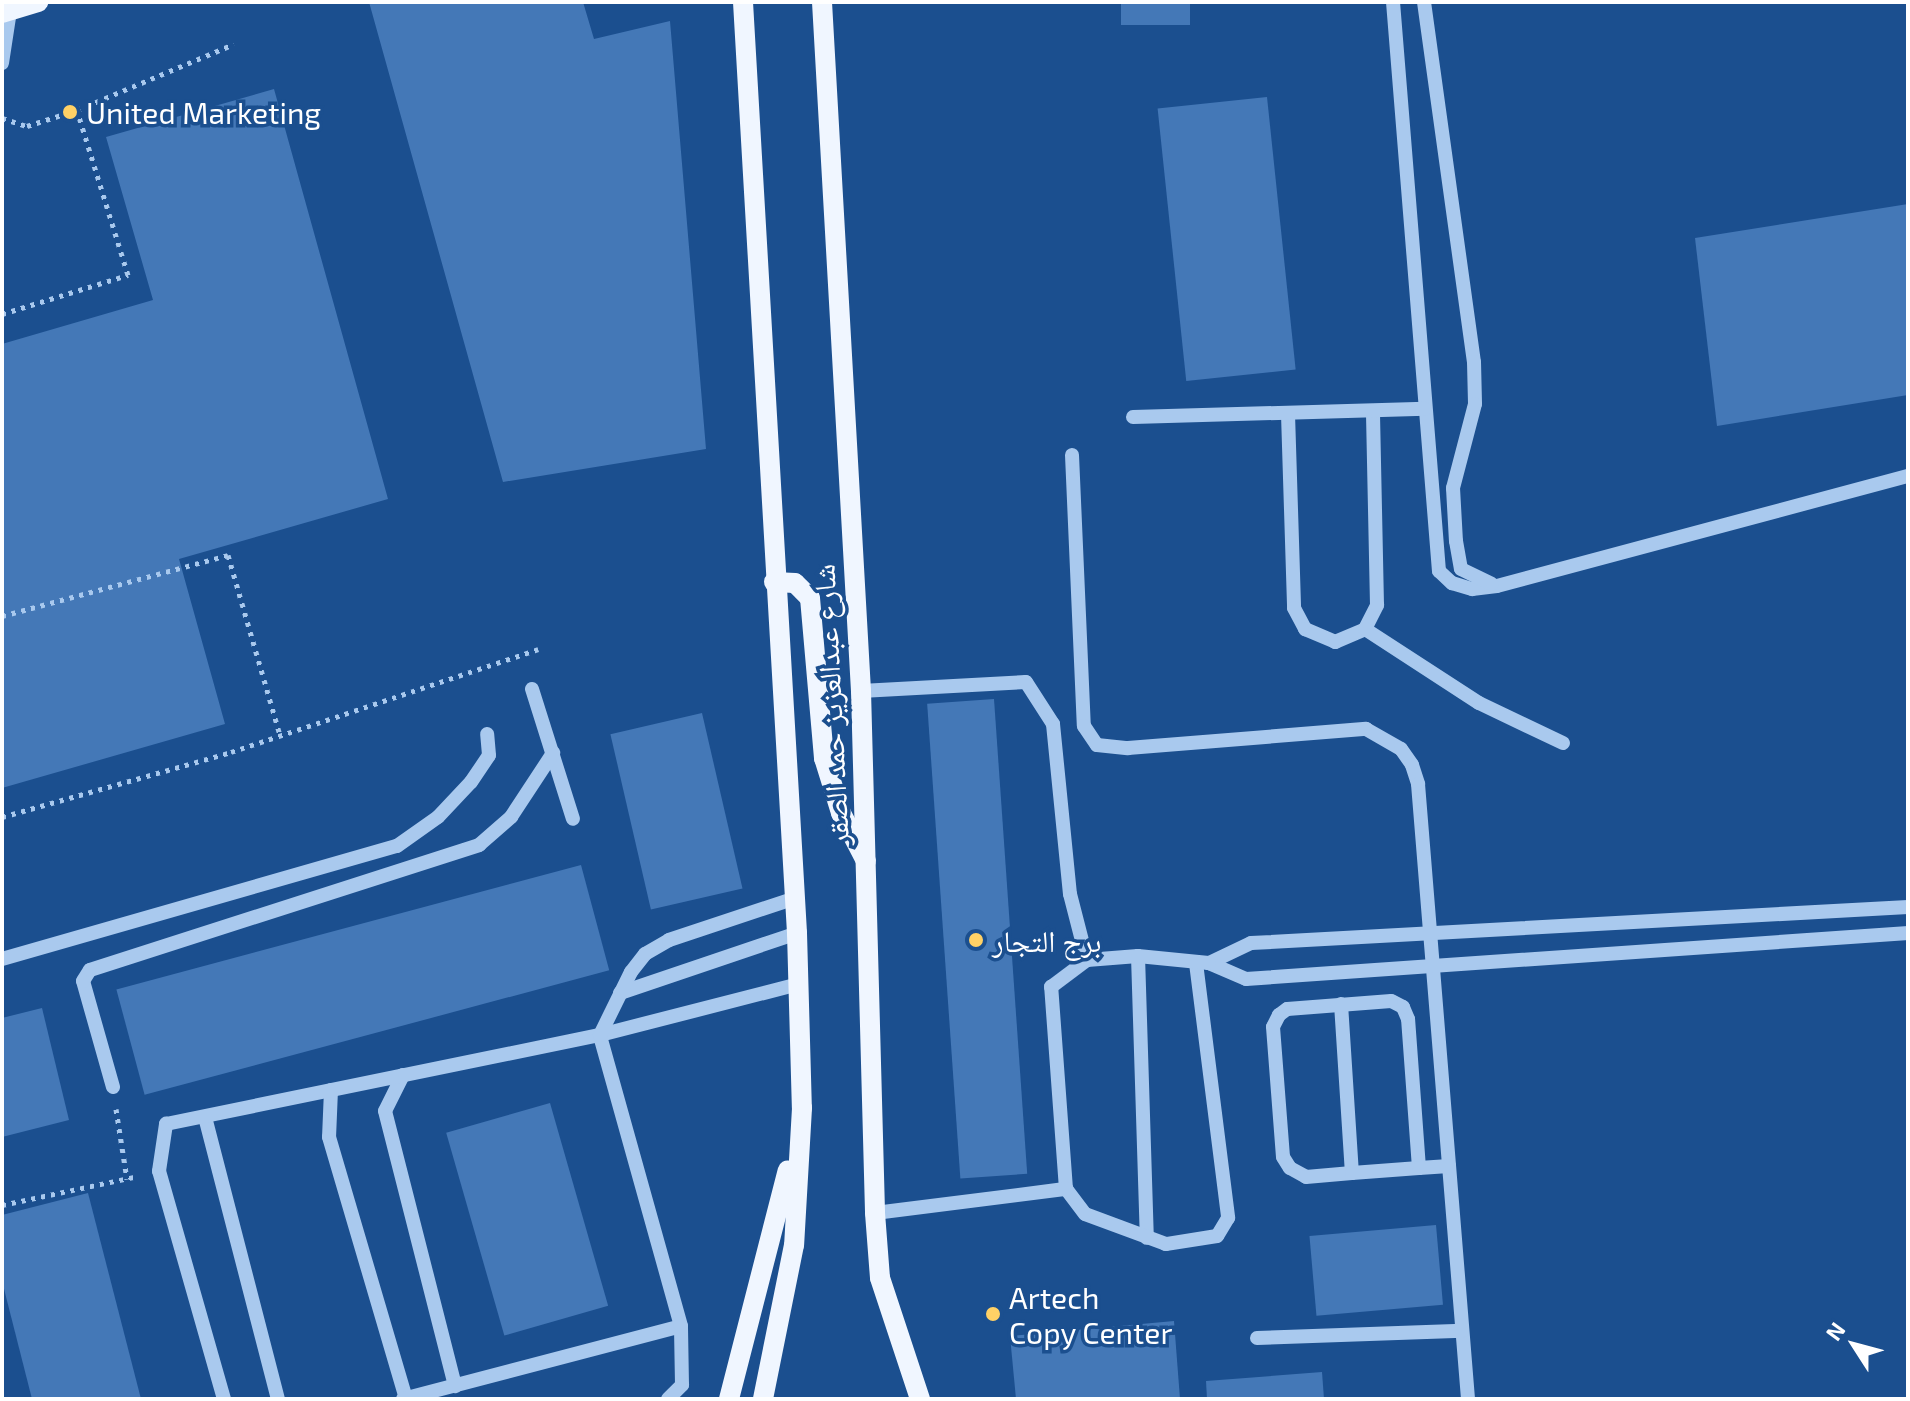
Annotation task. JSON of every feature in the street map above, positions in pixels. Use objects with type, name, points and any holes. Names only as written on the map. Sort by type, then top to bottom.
[{"type":"main road","points":[[6,12],[38,2]]},
{"type":"main road","name":"شارع عبدالعزيز حمد الصقر","points":[[743,2],[774,582],[797,933],[802,1108],[794,1245],[763,1399]]},
{"type":"main road","name":"شارع عبدالعزيز حمد الصقر","points":[[822,2],[861,691],[875,1213],[880,1278],[920,1399]]},
{"type":"main road","points":[[774,582],[795,583],[810,598],[824,758],[841,813],[868,864]]},
{"type":"main road","points":[[729,1399],[770,1253],[802,1108]]},
{"type":"street","points":[[1393,2],[1439,571],[1452,583],[1472,589],[1497,586],[1908,476]]},
{"type":"street","points":[[1424,2],[1474,362],[1475,404],[1453,488],[1456,541],[1461,569],[1497,586]]},
{"type":"street","points":[[2,63],[6,12]]},
{"type":"street","points":[[1133,417],[1425,409]]},
{"type":"street","points":[[1288,414],[1296,616],[1305,629],[1327,641],[1351,639],[1365,629],[1377,605],[1373,412]]},
{"type":"street","points":[[1072,455],[1084,726],[1097,745],[1128,748],[1345,729],[1385,736],[1412,765],[1418,784],[1468,1399]]},
{"type":"street","points":[[1365,629],[1479,703],[1563,743]]},
{"type":"street","points":[[861,691],[1026,682],[1053,724],[1070,894],[1087,960]]},
{"type":"street","points":[[532,689],[573,819]]},
{"type":"street","points":[[2,959],[397,846],[438,817],[471,782],[489,755],[487,734]]},
{"type":"street","points":[[113,1087],[83,981],[90,970],[479,845],[511,817],[553,753]]},
{"type":"street","points":[[668,1399],[680,1392],[681,1326],[600,1035],[636,963],[669,940],[795,898]]},
{"type":"street","points":[[1202,963],[1251,943],[1908,907]]},
{"type":"street","points":[[620,993],[797,933]]},
{"type":"street","points":[[1202,963],[1227,1224],[1217,1236],[1166,1244],[1085,1214],[1066,1189],[1051,987],[1087,960],[1138,956],[1202,963],[1246,979],[1432,970],[1908,933]]},
{"type":"street","points":[[1138,956],[1147,1238]]},
{"type":"street","points":[[224,1399],[159,1171],[166,1124],[600,1035],[799,984]]},
{"type":"street","points":[[1419,1168],[1406,1013],[1391,1001],[1287,1009],[1273,1027],[1286,1163],[1306,1177],[1449,1166]]},
{"type":"street","points":[[1341,1004],[1352,1173]]},
{"type":"street","points":[[403,1075],[385,1111],[455,1386]]},
{"type":"street","points":[[331,1090],[329,1137],[404,1399],[681,1326]]},
{"type":"street","points":[[205,1117],[278,1399]]},
{"type":"street","points":[[875,1213],[1066,1189]]},
{"type":"street","points":[[1257,1338],[1462,1331]]},
{"type":"path","points":[[2,118],[27,126],[77,110],[234,44]]},
{"type":"path","points":[[2,314],[128,275],[77,110]]},
{"type":"path","points":[[2,616],[228,555],[280,735]]},
{"type":"path","points":[[2,817],[280,735],[538,649]]},
{"type":"path","points":[[113,1087],[127,1179]]},
{"type":"path","points":[[2,1205],[159,1171]]},
{"type":"building","points":[[369,2],[583,2],[594,39],[670,21],[706,449],[503,482]]},
{"type":"building","points":[[1121,2],[1190,2],[1190,25],[1121,25]]},
{"type":"building","points":[[274,89],[388,499],[179,559],[225,724],[2,788],[2,344],[153,300],[106,137]]},
{"type":"building","points":[[1267,97],[1296,369],[1186,381],[1158,108]]},
{"type":"building","points":[[1908,204],[1908,395],[1717,426],[1695,238]]},
{"type":"building","name":"برج التجار","points":[[994,699],[1027,1174],[960,1179],[927,704]]},
{"type":"building","points":[[702,713],[742,888],[651,910],[610,734]]},
{"type":"building","points":[[581,865],[609,970],[145,1095],[116,989]]},
{"type":"building","points":[[42,1008],[69,1120],[2,1137],[2,1018]]},
{"type":"building","points":[[550,1103],[608,1306],[504,1336],[446,1133]]},
{"type":"building","points":[[88,1193],[141,1399],[32,1399],[2,1281],[2,1215]]},
{"type":"building","points":[[1436,1225],[1443,1305],[1316,1316],[1309,1236]]},
{"type":"building","points":[[1174,1321],[1180,1399],[1016,1399],[1010,1336]]},
{"type":"building","points":[[1322,1372],[1324,1399],[1207,1399],[1206,1381]]},
{"type":"place","name":"United Marketing","points":[[70,112]]},
{"type":"place","name":"برج التجار","points":[[976,940]]},
{"type":"place","name":"Artech Copy Center","points":[[993,1314]]}]
